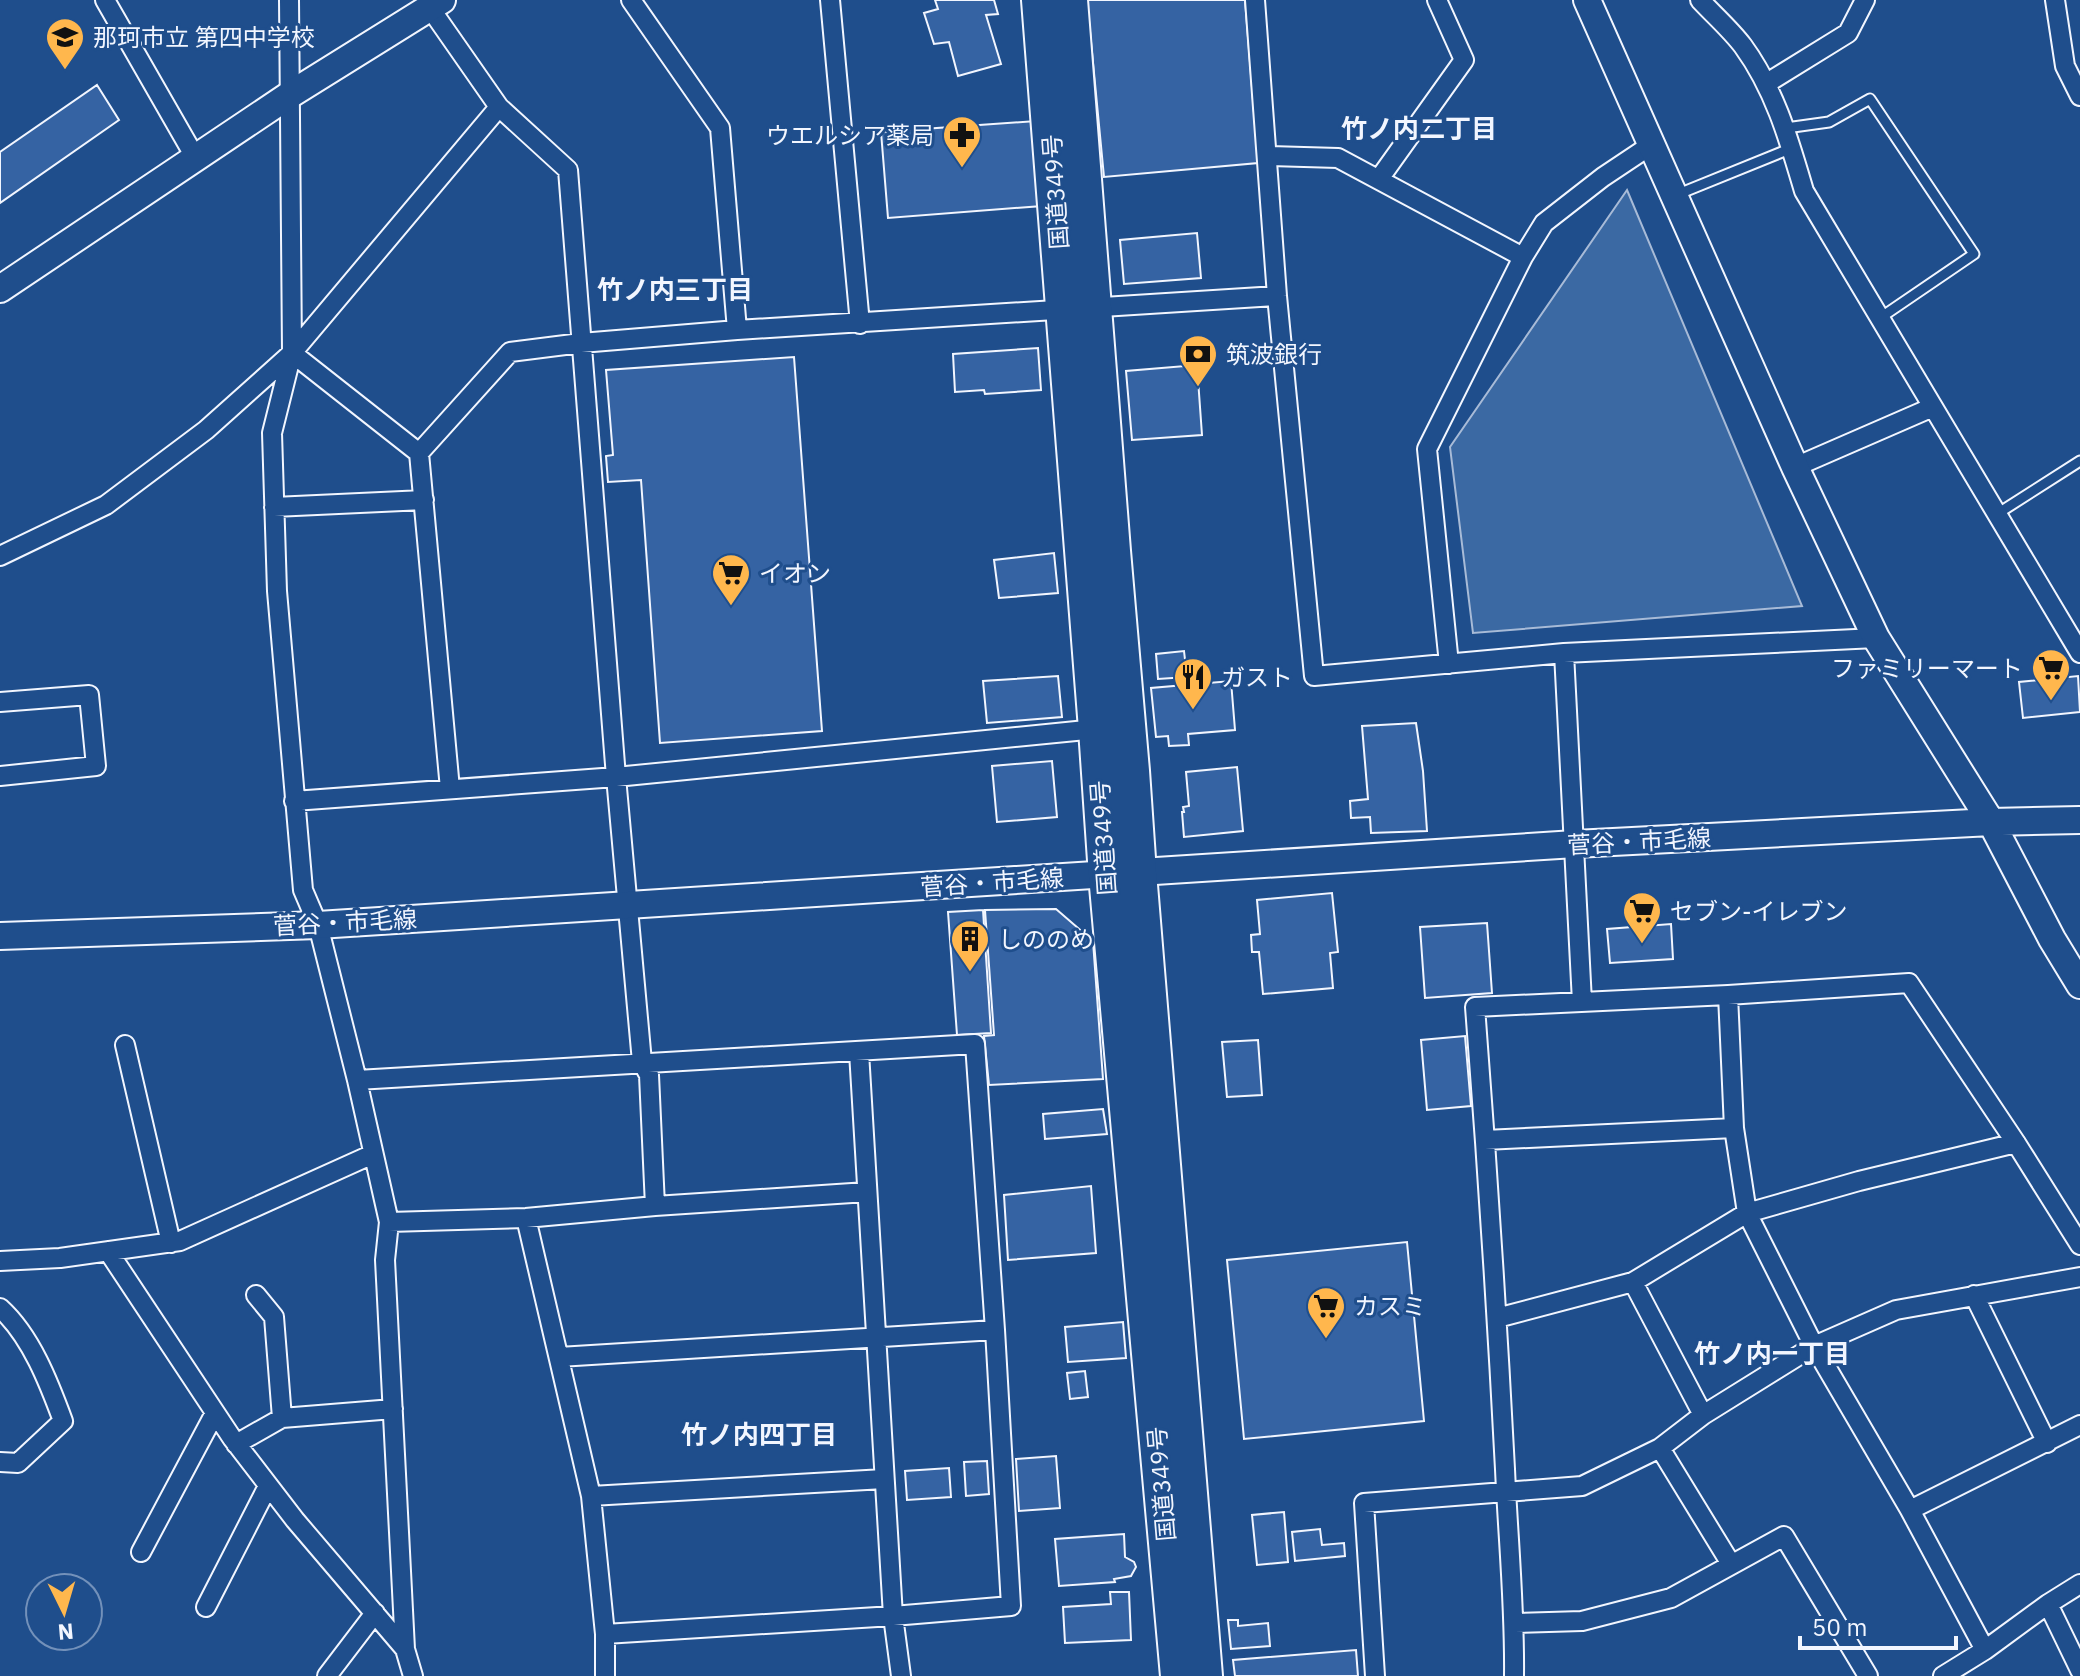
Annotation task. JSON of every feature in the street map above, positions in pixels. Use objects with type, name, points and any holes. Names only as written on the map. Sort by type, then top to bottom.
[{"type":"highway","name":"国道349号","points":[[1039,0],[1113,551],[1132,771],[1122,874],[1178,1676]]},
{"type":"highway","name":"国道349号","points":[[1070,0],[1096,729],[1122,874],[1205,1676]]},
{"type":"street","points":[[105,0],[195,157]]},
{"type":"street","points":[[289,0],[292,353],[272,433],[277,591],[303,890],[318,925],[389,1222],[385,1260],[405,1649],[413,1676]]},
{"type":"street","points":[[631,0],[720,128],[737,330]]},
{"type":"street","points":[[830,0],[860,324]]},
{"type":"street","points":[[1255,0],[1277,296],[1314,676],[1564,653],[1876,638]]},
{"type":"street","points":[[1379,179],[1464,60],[1437,0]]},
{"type":"street","points":[[1587,0],[1795,467],[1876,638],[1991,822],[2052,939],[2080,985]]},
{"type":"street","points":[[1700,0],[1742,44],[1767,83],[1786,128],[1804,191],[2079,649]]},
{"type":"street","points":[[1767,83],[1848,33],[1865,0]]},
{"type":"street","points":[[2055,0],[2065,66],[2080,96]]},
{"type":"street","points":[[0,289],[291,94],[436,4],[499,107],[568,170],[627,905],[642,1062],[649,1075],[655,1206]]},
{"type":"street","points":[[0,556],[106,505],[206,430],[292,353],[499,107]]},
{"type":"street","points":[[1449,664],[1427,449],[1523,257],[1544,223],[1603,177],[1651,145]]},
{"type":"street","points":[[1267,156],[1338,158],[1523,257]]},
{"type":"street","points":[[419,453],[510,352],[737,330],[1277,296]]},
{"type":"street","points":[[292,353],[419,453],[450,789]]},
{"type":"street","points":[[1795,467],[1933,407]]},
{"type":"street","points":[[274,507],[424,500]]},
{"type":"street","points":[[1564,653],[1582,1002]]},
{"type":"street","points":[[0,702],[89,695],[96,766],[0,776]]},
{"type":"street","points":[[294,801],[616,777],[1096,729]]},
{"type":"street","name":"菅谷・市毛線","points":[[0,936],[318,925],[1575,844],[2080,820]]},
{"type":"street","points":[[1514,1676],[1515,1623],[1475,1007],[1909,983],[2080,1245]]},
{"type":"street","points":[[1728,995],[1734,1128],[1747,1213],[1814,1346],[1910,1510],[1985,1650]]},
{"type":"street","points":[[357,1080],[975,1044],[1011,1606],[605,1634]]},
{"type":"street","points":[[125,1045],[171,1243]]},
{"type":"street","points":[[859,1052],[893,1616],[901,1676]]},
{"type":"street","points":[[1485,1140],[1734,1128]]},
{"type":"street","points":[[1497,1318],[1633,1282],[1747,1213],[1859,1181],[2016,1143]]},
{"type":"street","points":[[0,1261],[60,1258],[180,1241],[373,1154]]},
{"type":"street","points":[[389,1222],[526,1218],[867,1192]]},
{"type":"street","points":[[526,1218],[591,1496],[605,1634],[605,1676]]},
{"type":"street","points":[[108,1251],[236,1444],[295,1520],[405,1649]]},
{"type":"street","points":[[1375,1676],[1364,1503],[1582,1486],[1660,1448],[1703,1415],[1814,1346],[1896,1310],[2080,1277]]},
{"type":"street","points":[[1633,1282],[1703,1415]]},
{"type":"street","points":[[256,1295],[274,1317],[282,1418]]},
{"type":"street","points":[[1974,1295],[2047,1443]]},
{"type":"street","points":[[0,1308],[12,1319],[47,1379],[63,1421],[18,1463],[0,1462]]},
{"type":"street","points":[[559,1357],[995,1330]]},
{"type":"street","points":[[236,1444],[282,1418],[393,1409]]},
{"type":"street","points":[[141,1552],[215,1413]]},
{"type":"street","points":[[1910,1510],[2080,1425]]},
{"type":"street","points":[[1660,1448],[1731,1564]]},
{"type":"street","points":[[591,1496],[884,1479]]},
{"type":"street","points":[[206,1607],[268,1486]]},
{"type":"street","points":[[1515,1623],[1582,1621],[1671,1598],[1784,1536],[1868,1676]]},
{"type":"street","points":[[1943,1676],[2080,1584]]},
{"type":"street","points":[[2048,1604],[2080,1670]]},
{"type":"street","points":[[327,1676],[375,1613]]},
{"type":"lane","points":[[1786,128],[1829,122],[1870,99],[1974,254],[1880,318]]},
{"type":"lane","points":[[1674,196],[1792,148]]},
{"type":"lane","points":[[1997,514],[2080,461]]},
{"type":"water","points":[[1627,190],[1802,606],[1473,633],[1450,447]]},
{"type":"building","points":[[935,0],[994,0],[998,14],[986,15],[1001,64],[958,76],[949,42],[934,44],[924,13],[938,9]]},
{"type":"building","points":[[1087,0],[1245,0],[1258,163],[1104,177]]},
{"type":"building","points":[[97,85],[119,120],[0,203],[0,152]]},
{"type":"building","name":"ウエルシア薬局","points":[[1036,121],[1042,206],[888,218],[881,132]]},
{"type":"building","points":[[1197,233],[1201,278],[1124,284],[1120,240]]},
{"type":"building","points":[[1038,348],[1041,390],[985,394],[984,390],[955,392],[953,354]]},
{"type":"building","name":"イオン","points":[[794,357],[822,731],[660,743],[641,480],[608,482],[606,456],[613,455],[606,370]]},
{"type":"building","points":[[1197,365],[1202,435],[1132,440],[1126,371]]},
{"type":"building","points":[[1054,553],[1058,593],[999,598],[994,560]]},
{"type":"building","points":[[1184,651],[1187,677],[1158,679],[1156,654]]},
{"type":"building","points":[[1058,676],[1062,717],[987,723],[983,681]]},
{"type":"building","name":"ファミリーマート","points":[[2078,676],[2080,712],[2023,718],[2019,682]]},
{"type":"building","name":"ガスト","points":[[1231,681],[1235,730],[1188,734],[1189,745],[1169,746],[1168,736],[1156,737],[1151,688]]},
{"type":"building","points":[[1416,723],[1427,831],[1371,833],[1370,817],[1351,818],[1350,801],[1368,799],[1362,726]]},
{"type":"building","points":[[1052,761],[1057,817],[997,822],[992,766]]},
{"type":"building","points":[[1237,767],[1243,831],[1184,837],[1182,812],[1183,807],[1189,806],[1186,772]]},
{"type":"building","points":[[1332,893],[1338,952],[1330,953],[1333,988],[1263,994],[1259,952],[1252,952],[1251,935],[1260,934],[1257,900]]},
{"type":"building","points":[[1056,909],[1093,941],[1103,1079],[989,1085],[984,1036],[994,1035],[985,910]]},
{"type":"building","name":"しののめ","points":[[983,910],[991,1033],[957,1035],[948,912]]},
{"type":"building","points":[[1487,923],[1492,993],[1425,998],[1420,927]]},
{"type":"building","points":[[1671,924],[1673,959],[1610,963],[1607,929]]},
{"type":"building","points":[[1465,1036],[1471,1106],[1427,1110],[1421,1040]]},
{"type":"building","points":[[1258,1040],[1262,1095],[1227,1097],[1222,1042]]},
{"type":"building","points":[[1103,1109],[1107,1134],[1045,1139],[1043,1114]]},
{"type":"building","points":[[1091,1186],[1096,1253],[1008,1260],[1004,1195]]},
{"type":"building","name":"カスミ","points":[[1407,1242],[1424,1421],[1244,1439],[1227,1260]]},
{"type":"building","points":[[1123,1322],[1126,1358],[1068,1362],[1065,1327]]},
{"type":"building","points":[[1085,1371],[1088,1397],[1070,1399],[1067,1373]]},
{"type":"building","points":[[1056,1456],[1060,1508],[1019,1511],[1016,1459]]},
{"type":"building","points":[[987,1461],[989,1494],[966,1496],[964,1462]]},
{"type":"building","points":[[949,1468],[951,1497],[907,1500],[905,1471]]},
{"type":"building","points":[[1284,1512],[1288,1562],[1257,1565],[1252,1515]]},
{"type":"building","points":[[1320,1529],[1322,1545],[1344,1543],[1345,1556],[1295,1561],[1292,1532]]},
{"type":"building","points":[[1124,1534],[1125,1557],[1136,1567],[1131,1576],[1114,1579],[1115,1582],[1059,1586],[1055,1539]]},
{"type":"building","points":[[1110,1592],[1129,1592],[1131,1640],[1065,1643],[1063,1607],[1111,1604]]},
{"type":"building","points":[[1228,1620],[1238,1620],[1238,1626],[1268,1623],[1270,1646],[1231,1649]]},
{"type":"building","points":[[1356,1650],[1358,1676],[1235,1676],[1233,1660]]},
{"type":"place","name":"那珂市立 第四中学校","points":[[65,71]]},
{"type":"place","name":"ウエルシア薬局","points":[[962,169]]},
{"type":"place","name":"筑波銀行","points":[[1198,388]]},
{"type":"place","name":"イオン","points":[[731,607]]},
{"type":"place","name":"ファミリーマート","points":[[2051,702]]},
{"type":"place","name":"ガスト","points":[[1193,711]]},
{"type":"place","name":"セブン-イレブン","points":[[1642,945]]},
{"type":"place","name":"しののめ","points":[[970,973]]},
{"type":"place","name":"カスミ","points":[[1326,1340]]},
{"type":"district","name":"竹ノ内二丁目","points":[[1419,128]]},
{"type":"district","name":"竹ノ内三丁目","points":[[675,289]]},
{"type":"district","name":"竹ノ内一丁目","points":[[1772,1353]]},
{"type":"district","name":"竹ノ内四丁目","points":[[759,1434]]}]
